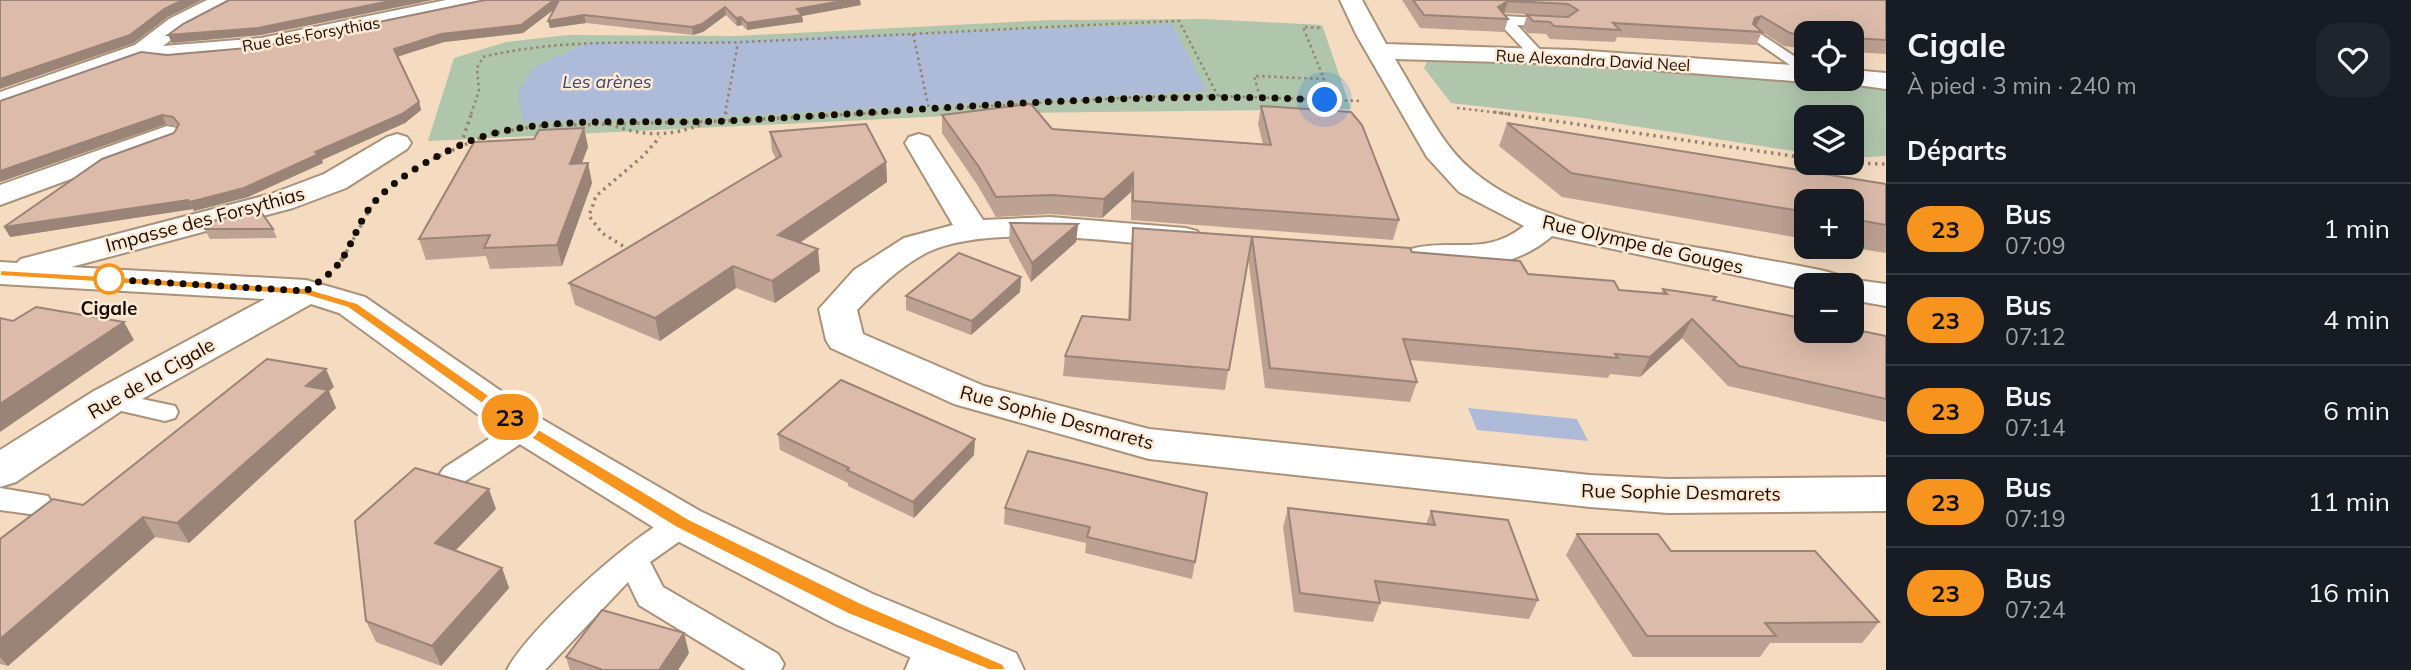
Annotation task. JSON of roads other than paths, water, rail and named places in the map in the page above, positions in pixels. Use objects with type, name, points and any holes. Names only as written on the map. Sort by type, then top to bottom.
[{"type":"street","points":[[0,101],[142,50],[177,24],[223,0]]},
{"type":"street","name":"Rue des Forsythias","points":[[142,50],[171,54],[261,45],[478,0]]},
{"type":"street","name":"Rue Olympe de Gouges","points":[[1351,0],[1437,151],[1471,185],[1501,204],[1546,224],[1654,250],[1794,277]]},
{"type":"street","name":"Rue Alexandra David Neel","points":[[1380,51],[1538,56],[1794,72]]},
{"type":"street","points":[[1864,79],[1886,81]]},
{"type":"street","points":[[0,197],[167,134]]},
{"type":"street","name":"Impasse des Forsythias","points":[[3,274],[282,201],[335,181],[370,163],[397,143]]},
{"type":"street","points":[[919,143],[973,230]]},
{"type":"street","points":[[1393,255],[1461,258],[1486,256],[1530,241],[1546,224]]},
{"type":"street","name":"Rue Sophie Desmarets","points":[[1218,241],[1050,227],[973,230],[916,245],[867,278],[838,309],[845,340],[969,395],[1149,444],[1590,491],[1668,496],[1886,494]]},
{"type":"street","points":[[3,274],[306,291],[352,305],[525,428],[683,523],[854,609],[928,656],[996,670]]},
{"type":"street","name":"Rue de la Cigale","points":[[0,471],[109,400],[306,291]]},
{"type":"street","points":[[1864,291],[1886,295]]},
{"type":"lane","points":[[1538,56],[1504,20],[1564,23]]},
{"type":"lane","points":[[1756,35],[1794,64]]},
{"type":"lane","points":[[109,400],[166,412]]},
{"type":"lane","points":[[454,475],[525,428]]},
{"type":"lane","points":[[0,499],[37,504]]},
{"type":"lane","points":[[524,670],[539,651],[632,558],[683,523]]},
{"type":"lane","points":[[632,558],[651,596],[766,664]]},
{"type":"water","name":"Les arènes","points":[[1172,24],[1207,91],[734,116],[523,122],[518,92],[533,68],[586,43]]},
{"type":"water","points":[[1468,408],[1577,419],[1588,441],[1477,430]]},
{"type":"place","name":"Cigale","points":[[109,279]]}]
